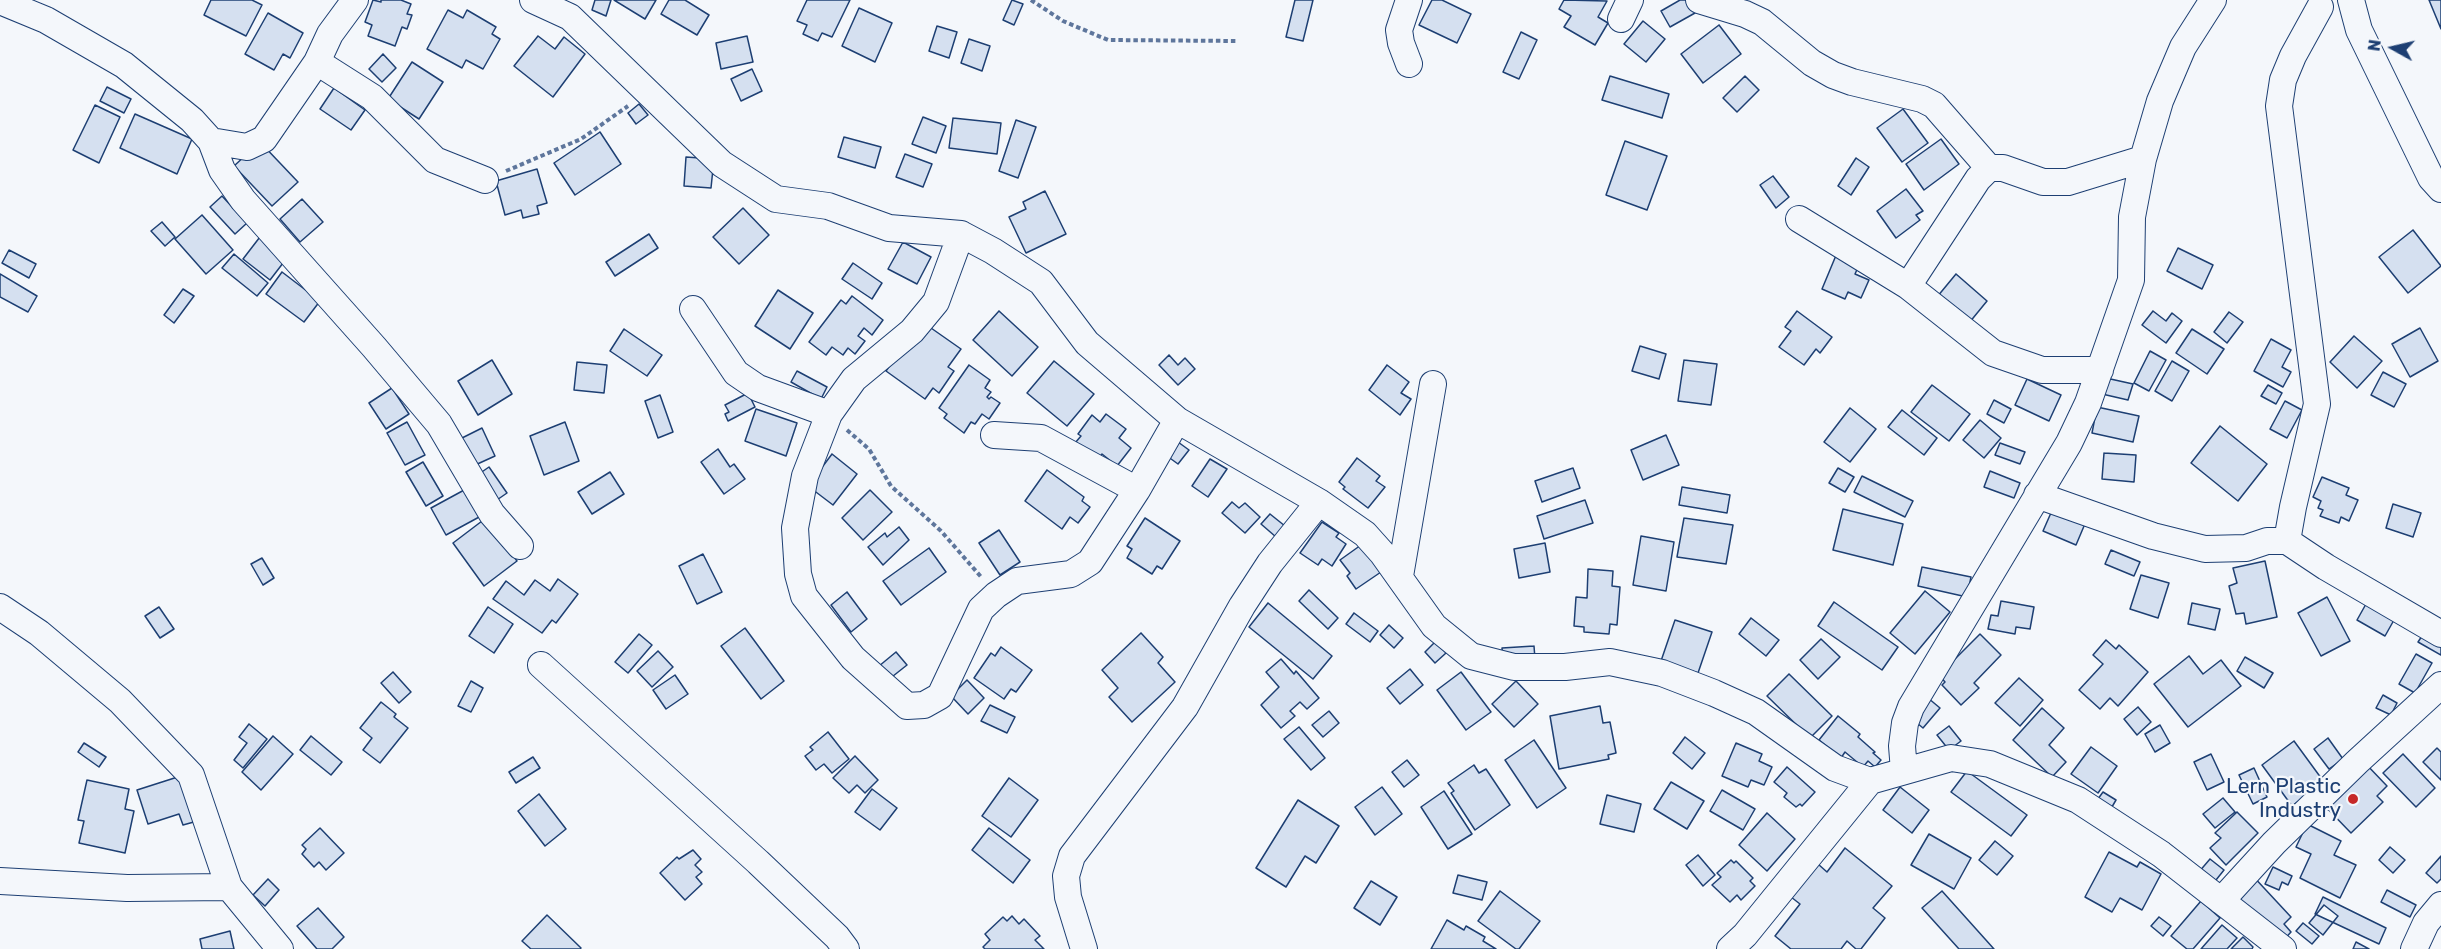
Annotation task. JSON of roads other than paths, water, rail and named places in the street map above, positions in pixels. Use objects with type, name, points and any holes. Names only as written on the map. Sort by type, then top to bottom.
[{"type":"street","points":[[211,141],[247,147],[264,139],[317,62],[330,34],[355,0]]},
{"type":"street","points":[[533,0],[576,9],[648,91],[722,164],[776,199],[828,206],[890,228],[961,234],[993,251],[1041,282],[1087,343],[1177,420],[1318,502],[1365,534],[1400,576],[1434,626],[1471,656],[1514,667],[1565,667],[1610,662],[1662,673],[1756,712],[1835,768],[1870,781]]},
{"type":"street","points":[[1409,0],[1399,30],[1409,64]]},
{"type":"street","points":[[1699,0],[1745,14],[1762,22],[1812,63],[1833,75],[1852,82],[1922,99],[1934,105],[1989,168]]},
{"type":"street","points":[[1904,771],[1902,746],[1905,723],[1911,707],[2069,443],[2100,370],[2131,280],[2132,217],[2143,159],[2160,101],[2183,47],[2213,0]]},
{"type":"street","points":[[2351,0],[2359,30],[2431,178],[2441,189]]},
{"type":"street","points":[[0,1],[46,20],[124,66],[192,120],[211,141],[222,170],[243,200],[374,346],[439,424],[492,514],[520,546]]},
{"type":"street","points":[[2287,541],[2317,404],[2279,106],[2283,80],[2312,4],[2359,30]]},
{"type":"street","points":[[317,62],[372,97],[435,160],[486,180]]},
{"type":"street","points":[[1908,286],[1978,178],[1989,168],[2003,168],[2043,182],[2068,182],[2143,159]]},
{"type":"street","points":[[1799,219],[1908,286],[1993,353],[2042,370],[2100,370]]},
{"type":"street","points":[[961,234],[936,302],[912,331],[854,380],[829,414],[804,476],[795,528],[798,574],[804,596],[853,658],[907,706],[924,705],[940,696],[981,609],[996,595],[1017,581],[1052,579],[1071,574],[1090,562],[1137,490],[1177,420]]},
{"type":"street","points":[[693,309],[736,373],[758,388],[829,414]]},
{"type":"street","points":[[1400,576],[1433,384]]},
{"type":"street","points":[[994,435],[1041,438],[1137,490]]},
{"type":"street","points":[[2037,495],[2153,536],[2205,549],[2246,548],[2267,541],[2287,541],[2326,567],[2441,634]]},
{"type":"street","points":[[1084,949],[1068,897],[1066,876],[1072,856],[1185,707],[1242,606],[1270,563],[1318,502]]},
{"type":"street","points":[[0,607],[39,633],[120,700],[192,775],[229,887],[280,949]]},
{"type":"street","points":[[541,665],[766,869],[837,937],[846,949]]},
{"type":"street","points":[[2221,901],[2315,802],[2441,685]]},
{"type":"street","points":[[1739,944],[1870,781],[1950,758],[1990,764],[2078,800],[2161,854],[2283,949]]},
{"type":"street","points":[[0,881],[128,888],[229,887]]},
{"type":"street","points":[[2414,949],[2426,923],[2441,904]]},
{"type":"place","name":"Lern Plastic Industry","points":[[2353,799]]}]
